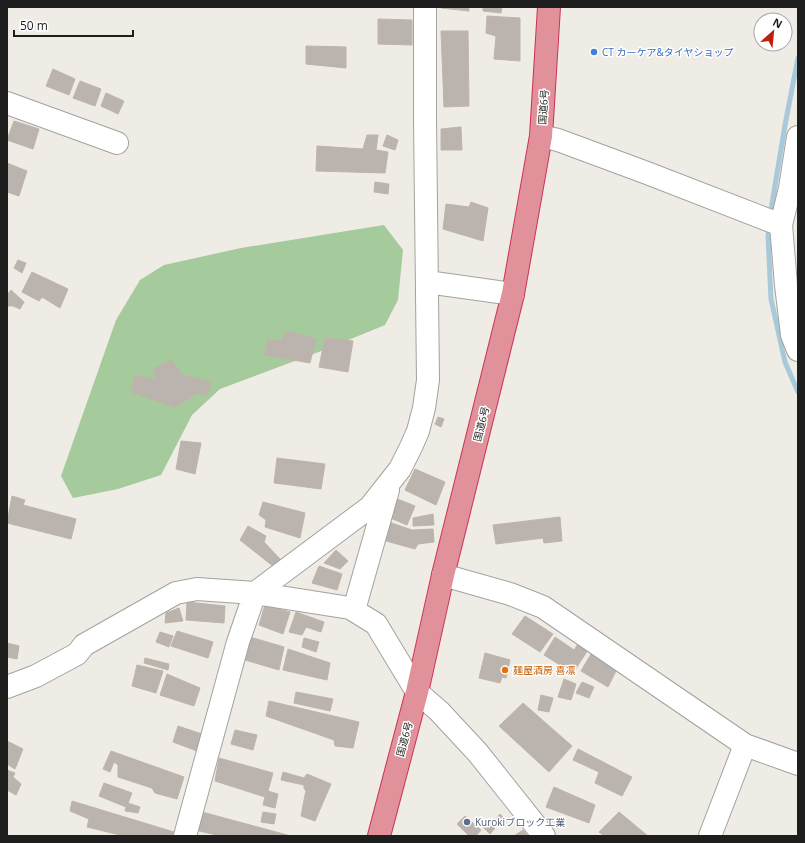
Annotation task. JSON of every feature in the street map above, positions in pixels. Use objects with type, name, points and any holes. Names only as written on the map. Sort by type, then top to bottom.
[{"type":"highway","name":"国道6号","points":[[379,836],[417,692],[513,294],[541,136],[549,7]]},
{"type":"street","points":[[185,836],[238,642],[256,594],[370,508],[400,469],[418,431],[424,408],[428,380],[425,7]]},
{"type":"street","points":[[7,103],[117,143]]},
{"type":"street","points":[[541,136],[558,140],[782,225]]},
{"type":"street","points":[[798,137],[790,188],[782,225],[790,321],[792,335],[798,350]]},
{"type":"street","points":[[427,282],[513,294]]},
{"type":"street","points":[[354,610],[391,480]]},
{"type":"street","points":[[444,575],[510,594],[543,607],[745,745],[798,764]]},
{"type":"street","points":[[7,687],[36,676],[76,654],[84,645],[176,593],[197,589],[256,594],[350,608],[376,624],[417,692],[439,711],[478,753],[544,836]]},
{"type":"street","points":[[710,836],[745,745]]},
{"type":"green space","points":[[384,225],[403,250],[398,300],[385,325],[324,350],[220,389],[192,415],[161,475],[118,489],[73,498],[61,476],[116,320],[140,280],[164,265],[241,248]]},
{"type":"building","points":[[469,7],[469,11],[441,8]]},
{"type":"building","points":[[483,7],[502,7],[501,13],[483,11]]},
{"type":"building","points":[[487,16],[520,18],[520,61],[494,59],[496,36],[486,33]]},
{"type":"building","points":[[378,19],[412,20],[412,45],[378,44]]},
{"type":"building","points":[[441,31],[468,31],[469,106],[444,107]]},
{"type":"building","points":[[306,46],[346,47],[346,68],[306,64]]},
{"type":"building","points":[[53,69],[75,79],[69,95],[46,86]]},
{"type":"building","points":[[80,81],[101,89],[95,106],[73,98]]},
{"type":"building","points":[[106,93],[124,101],[118,114],[101,106]]},
{"type":"building","points":[[14,121],[39,129],[33,149],[7,140]]},
{"type":"building","points":[[461,127],[462,150],[441,150],[441,129]]},
{"type":"building","points":[[367,135],[378,135],[376,150],[388,152],[385,173],[316,171],[317,146],[363,149]]},
{"type":"building","points":[[387,135],[398,140],[395,150],[383,146]]},
{"type":"building","points":[[7,163],[27,171],[19,196],[7,192]]},
{"type":"building","points":[[375,182],[389,184],[388,194],[374,192]]},
{"type":"building","points":[[471,202],[488,208],[483,241],[443,229],[446,204],[469,207]]},
{"type":"building","points":[[18,260],[26,263],[22,273],[14,268]]},
{"type":"building","points":[[32,272],[68,289],[60,308],[42,297],[39,301],[22,292]]},
{"type":"building","points":[[11,290],[24,302],[20,309],[13,306],[7,306],[7,295]]},
{"type":"building","points":[[287,331],[316,339],[310,363],[265,355],[268,339],[281,341]]},
{"type":"building","points":[[325,338],[353,341],[348,372],[319,367]]},
{"type":"building","points":[[171,360],[183,375],[211,382],[207,396],[197,393],[175,407],[131,392],[135,375],[157,380],[153,369]]},
{"type":"building","points":[[438,417],[444,419],[441,427],[435,424]]},
{"type":"building","points":[[181,441],[201,443],[195,474],[176,469]]},
{"type":"building","points":[[277,458],[325,464],[321,489],[274,483]]},
{"type":"building","points":[[415,469],[445,482],[436,505],[405,490]]},
{"type":"building","points":[[12,496],[25,500],[23,505],[76,519],[71,539],[7,523]]},
{"type":"building","points":[[395,498],[415,506],[407,525],[388,517]]},
{"type":"building","points":[[263,502],[305,513],[300,538],[265,527],[266,520],[259,515]]},
{"type":"building","points":[[433,514],[434,525],[413,526],[413,518]]},
{"type":"building","points":[[560,517],[562,541],[544,543],[543,538],[496,544],[493,525]]},
{"type":"building","points":[[386,521],[412,530],[433,529],[434,542],[418,544],[415,549],[379,539]]},
{"type":"building","points":[[248,526],[266,536],[264,542],[280,559],[274,567],[240,540]]},
{"type":"building","points":[[336,550],[348,561],[340,569],[324,563]]},
{"type":"building","points":[[319,566],[342,574],[337,590],[312,583]]},
{"type":"building","points":[[187,602],[225,606],[224,623],[186,620]]},
{"type":"building","points":[[265,605],[290,612],[283,634],[259,625]]},
{"type":"building","points":[[179,608],[183,621],[165,623],[166,613]]},
{"type":"building","points":[[296,612],[324,622],[321,632],[306,627],[302,635],[289,632]]},
{"type":"building","points":[[525,616],[553,634],[540,652],[512,634]]},
{"type":"building","points":[[177,631],[213,642],[208,658],[171,646]]},
{"type":"building","points":[[160,632],[173,636],[169,647],[156,642]]},
{"type":"building","points":[[250,637],[284,647],[279,670],[245,660]]},
{"type":"building","points":[[555,637],[574,650],[578,644],[588,650],[573,673],[544,655]]},
{"type":"building","points":[[304,638],[319,642],[316,652],[302,647]]},
{"type":"building","points":[[7,643],[19,646],[17,659],[7,657]]},
{"type":"building","points":[[288,649],[330,663],[327,680],[283,670]]},
{"type":"building","points":[[485,653],[510,660],[506,678],[502,677],[500,683],[479,678]]},
{"type":"building","points":[[591,654],[616,671],[608,687],[581,671]]},
{"type":"building","points":[[145,658],[169,664],[168,670],[144,663]]},
{"type":"building","points":[[137,665],[163,671],[156,693],[132,686]]},
{"type":"building","points":[[167,674],[200,688],[194,706],[160,695]]},
{"type":"building","points":[[564,679],[576,684],[571,700],[558,697]]},
{"type":"building","points":[[582,682],[594,687],[589,698],[576,693]]},
{"type":"building","points":[[296,692],[333,699],[330,711],[294,703]]},
{"type":"building","points":[[541,695],[553,698],[549,712],[538,710]]},
{"type":"building","points":[[269,701],[359,722],[353,748],[335,746],[334,740],[266,716]]},
{"type":"building","points":[[523,703],[572,746],[549,772],[499,726]]},
{"type":"building","points":[[178,726],[202,734],[197,751],[173,742]]},
{"type":"building","points":[[235,730],[257,735],[253,750],[231,744]]},
{"type":"building","points":[[7,741],[23,749],[15,769],[7,764]]},
{"type":"building","points":[[578,749],[632,777],[622,796],[595,783],[599,772],[573,760]]},
{"type":"building","points":[[111,751],[184,777],[177,799],[155,793],[152,788],[118,777],[118,765],[114,762],[110,772],[103,769]]},
{"type":"building","points":[[219,758],[273,773],[268,791],[278,794],[275,808],[263,805],[265,797],[215,781]]},
{"type":"building","points":[[7,770],[15,773],[13,777],[21,784],[16,795],[7,790]]},
{"type":"building","points":[[283,772],[304,778],[307,774],[331,784],[315,821],[301,816],[306,790],[304,789],[304,785],[281,780]]},
{"type":"building","points":[[104,783],[132,793],[128,803],[140,807],[138,813],[125,811],[126,807],[99,796]]},
{"type":"building","points":[[554,787],[595,805],[589,823],[546,807]]},
{"type":"building","points":[[72,801],[174,832],[172,836],[124,836],[87,827],[89,819],[70,811]]},
{"type":"building","points":[[202,812],[291,836],[221,836],[199,831]]},
{"type":"building","points":[[263,812],[276,814],[274,824],[261,822]]},
{"type":"building","points":[[619,812],[648,836],[604,836],[599,832]]},
{"type":"building","points":[[500,814],[507,821],[501,826],[495,820]]},
{"type":"building","points":[[465,816],[481,830],[476,836],[469,836],[457,824]]},
{"type":"building","points":[[489,822],[495,828],[490,834],[483,827]]},
{"type":"building","points":[[523,830],[528,836],[514,836]]},
{"type":"waterway","points":[[770,216],[798,58]]},
{"type":"waterway","points":[[769,225],[768,236],[771,299],[785,362],[798,392]]},
{"type":"place","name":"CT カーケア&タイヤショップ","points":[[594,52]]},
{"type":"place","name":"麺屋酒房 喜凛","points":[[505,670]]},
{"type":"place","name":"Kurokiブロック工業","points":[[467,822]]}]
